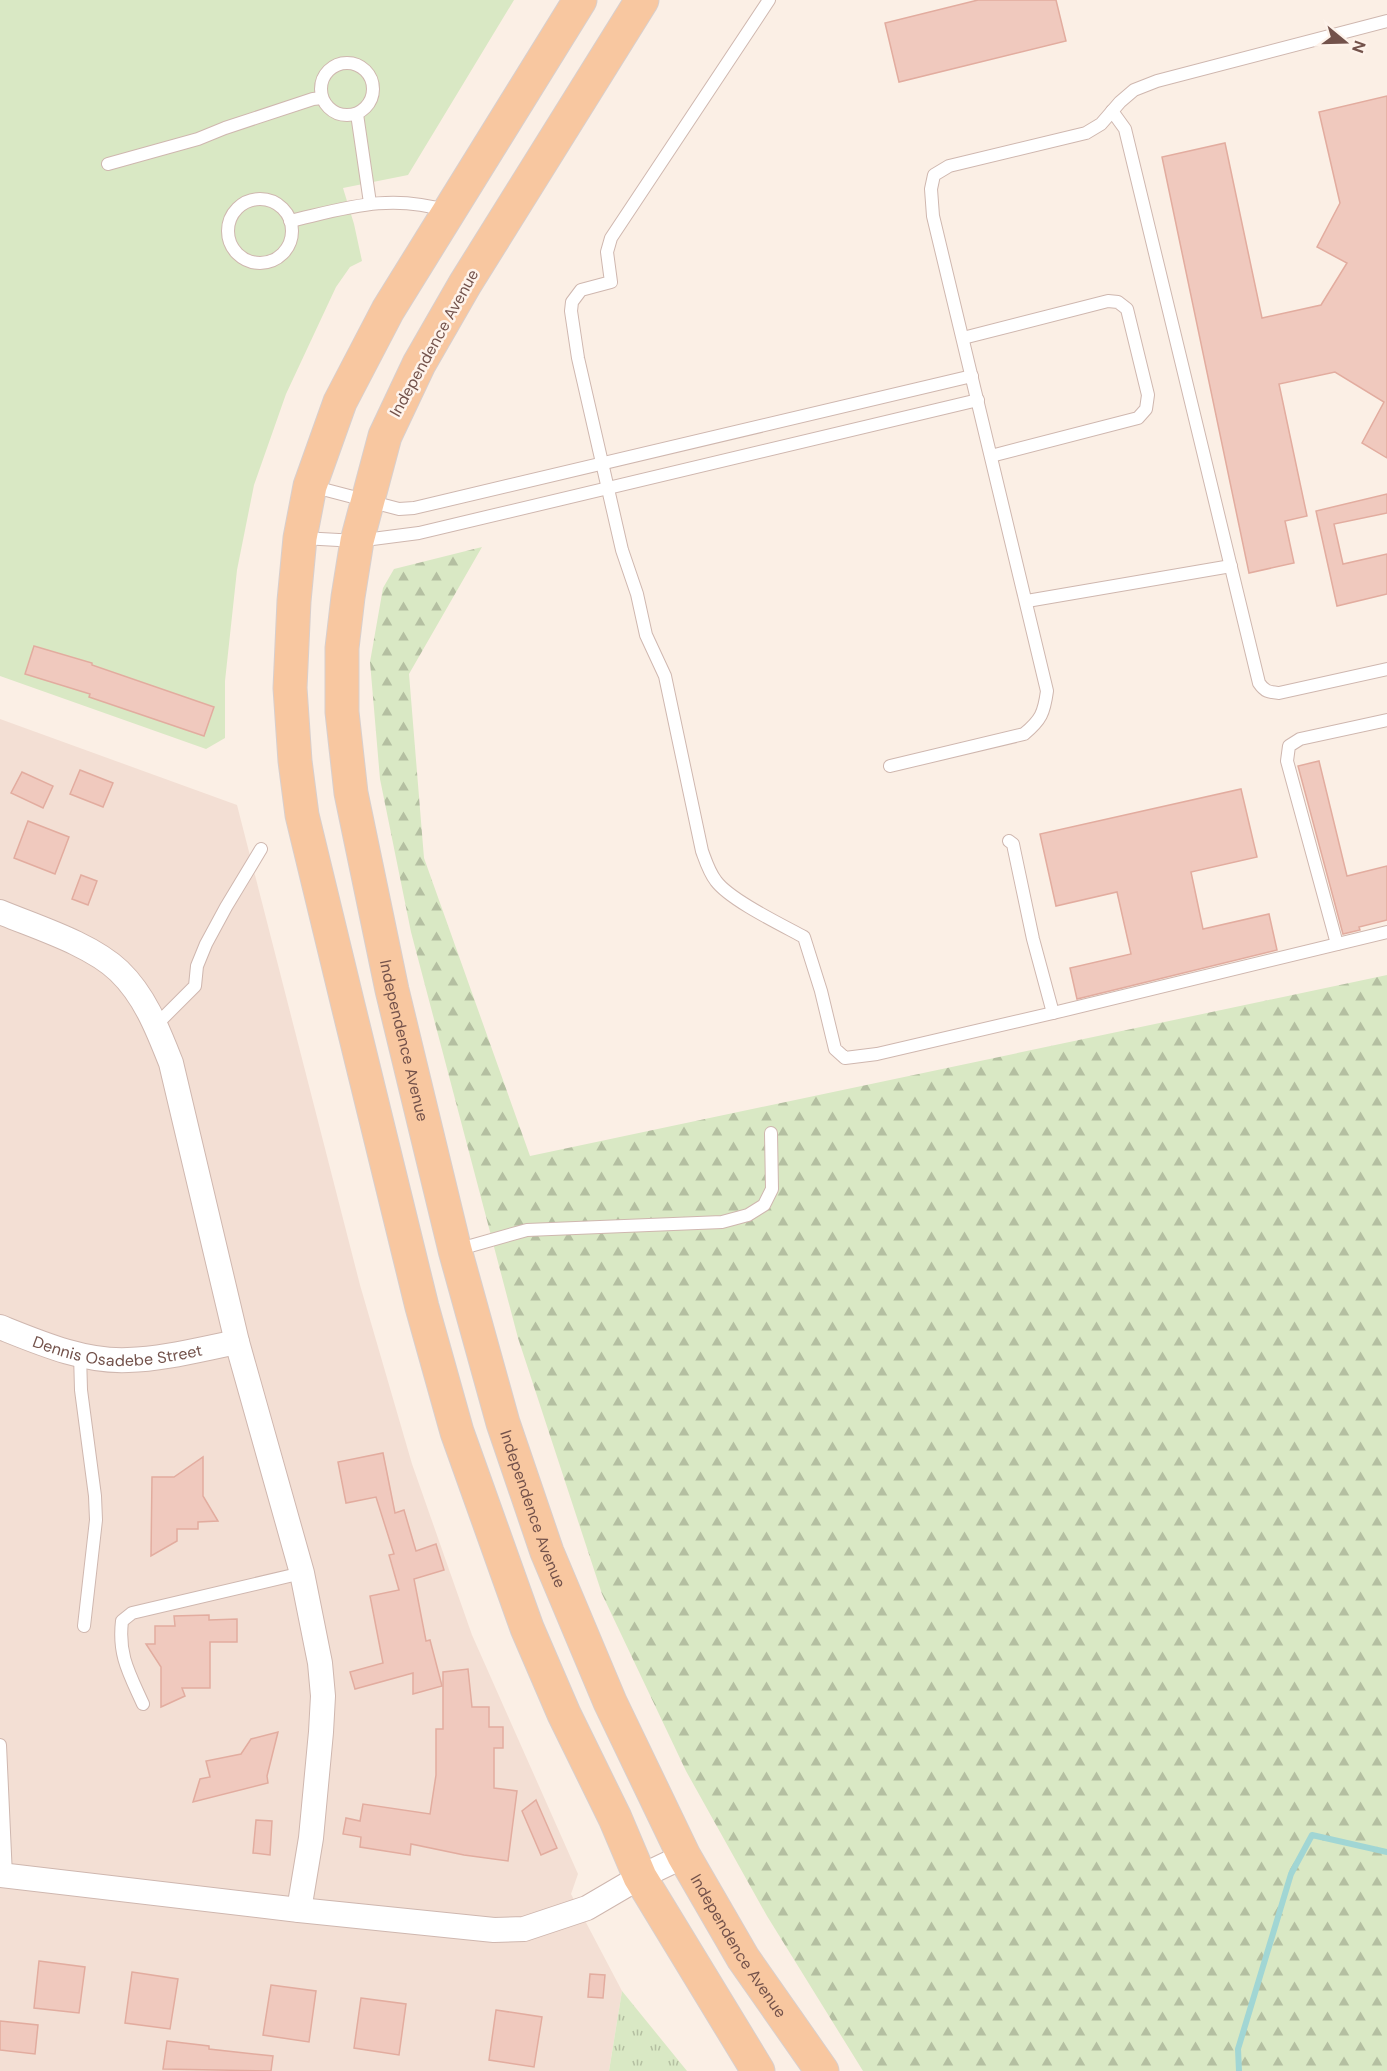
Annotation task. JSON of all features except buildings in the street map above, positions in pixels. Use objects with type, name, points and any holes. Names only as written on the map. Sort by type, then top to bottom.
[{"type":"main road","points":[[580,0],[388,310],[340,402],[310,486],[300,538],[290,688],[295,761],[302,815],[422,1307],[457,1432],[527,1628],[564,1714],[615,1818],[640,1877],[753,2064]]},
{"type":"main road","name":"Independence Avenue","points":[[642,0],[465,284],[419,364],[385,435],[357,541],[342,648],[342,712],[351,793],[392,990],[455,1250],[503,1423],[547,1552],[610,1702],[684,1856],[743,1958],[822,2071]]},
{"type":"street","points":[[0,912],[87,949],[118,970],[139,995],[156,1025],[171,1063],[237,1342],[302,1573],[320,1663],[323,1696],[321,1732],[311,1838],[299,1910]]},
{"type":"street","name":"Dennis Osadebe Street","points":[[0,1327],[33,1340],[96,1358],[128,1360],[237,1342]]},
{"type":"street","points":[[3,1875],[299,1910],[494,1930],[524,1929],[587,1908],[640,1877],[684,1856]]},
{"type":"lane","points":[[769,0],[610,238],[607,252],[611,282],[581,290],[572,302],[571,310],[578,358],[622,550],[637,594],[646,635],[665,676],[702,851],[709,871],[718,884],[735,898],[804,937],[821,991],[834,1049],[839,1055],[852,1059],[1387,932]]},
{"type":"lane","points":[[890,766],[1024,734],[1036,724],[1044,711],[1047,691],[933,216],[931,189],[934,175],[949,166],[1086,133],[1101,124],[1134,90],[1157,81],[1387,21]]},
{"type":"lane","points":[[355,64],[363,68],[372,82],[371,100],[366,108],[357,114],[349,116],[334,112],[322,98],[321,89],[328,71],[336,65],[355,64]]},
{"type":"lane","points":[[108,164],[198,139],[256,117],[322,98]]},
{"type":"lane","points":[[1112,111],[1125,129],[1259,683],[1268,692],[1279,693],[1387,669]]},
{"type":"lane","points":[[357,114],[370,203]]},
{"type":"lane","points":[[260,199],[276,203],[285,211],[290,220],[292,235],[288,246],[281,255],[270,262],[254,263],[244,260],[232,248],[228,236],[228,225],[239,206],[251,200],[260,199]]},
{"type":"lane","points":[[290,220],[370,203],[409,202],[450,211]]},
{"type":"lane","points":[[963,338],[1107,302],[1118,302],[1127,309],[1148,395],[1146,409],[1138,418],[991,456]]},
{"type":"lane","points":[[310,486],[399,509],[414,508],[972,376]]},
{"type":"lane","points":[[300,538],[357,541],[419,533],[978,400]]},
{"type":"lane","points":[[1027,601],[1231,566]]},
{"type":"lane","points":[[1337,944],[1286,754],[1289,746],[1300,739],[1387,720]]},
{"type":"lane","points":[[1009,841],[1013,844],[1033,939],[1053,1013]]},
{"type":"lane","points":[[156,1025],[195,986],[197,966],[206,944],[261,849]]},
{"type":"lane","points":[[455,1250],[527,1230],[722,1222],[748,1215],[764,1205],[772,1189],[771,1133]]},
{"type":"lane","points":[[80,1354],[81,1390],[96,1520],[84,1626]]},
{"type":"lane","points":[[143,1704],[124,1664],[120,1637],[122,1621],[132,1613],[302,1573]]},
{"type":"lane","points":[[0,1745],[3,1875]]},
{"type":"shaded area","points":[[0,719],[237,805],[360,1285],[412,1464],[472,1635],[578,1874],[571,1894],[622,1991],[609,2071],[0,2071]]},
{"type":"green space","points":[[0,0],[514,0],[408,175],[343,188],[362,261],[350,267],[336,287],[286,394],[254,485],[237,570],[225,681],[225,738],[206,749],[0,676]]},
{"type":"green space","points":[[482,547],[409,674],[424,858],[530,1156],[1387,975],[1387,2071],[863,2071],[767,1916],[686,1771],[602,1594],[518,1338],[411,932],[380,779],[370,662],[383,588],[394,569]]},
{"type":"green space","points":[[622,1991],[687,2071],[609,2071]]},
{"type":"waterway","points":[[1239,2071],[1238,2049],[1291,1874],[1312,1835],[1387,1852]]}]
